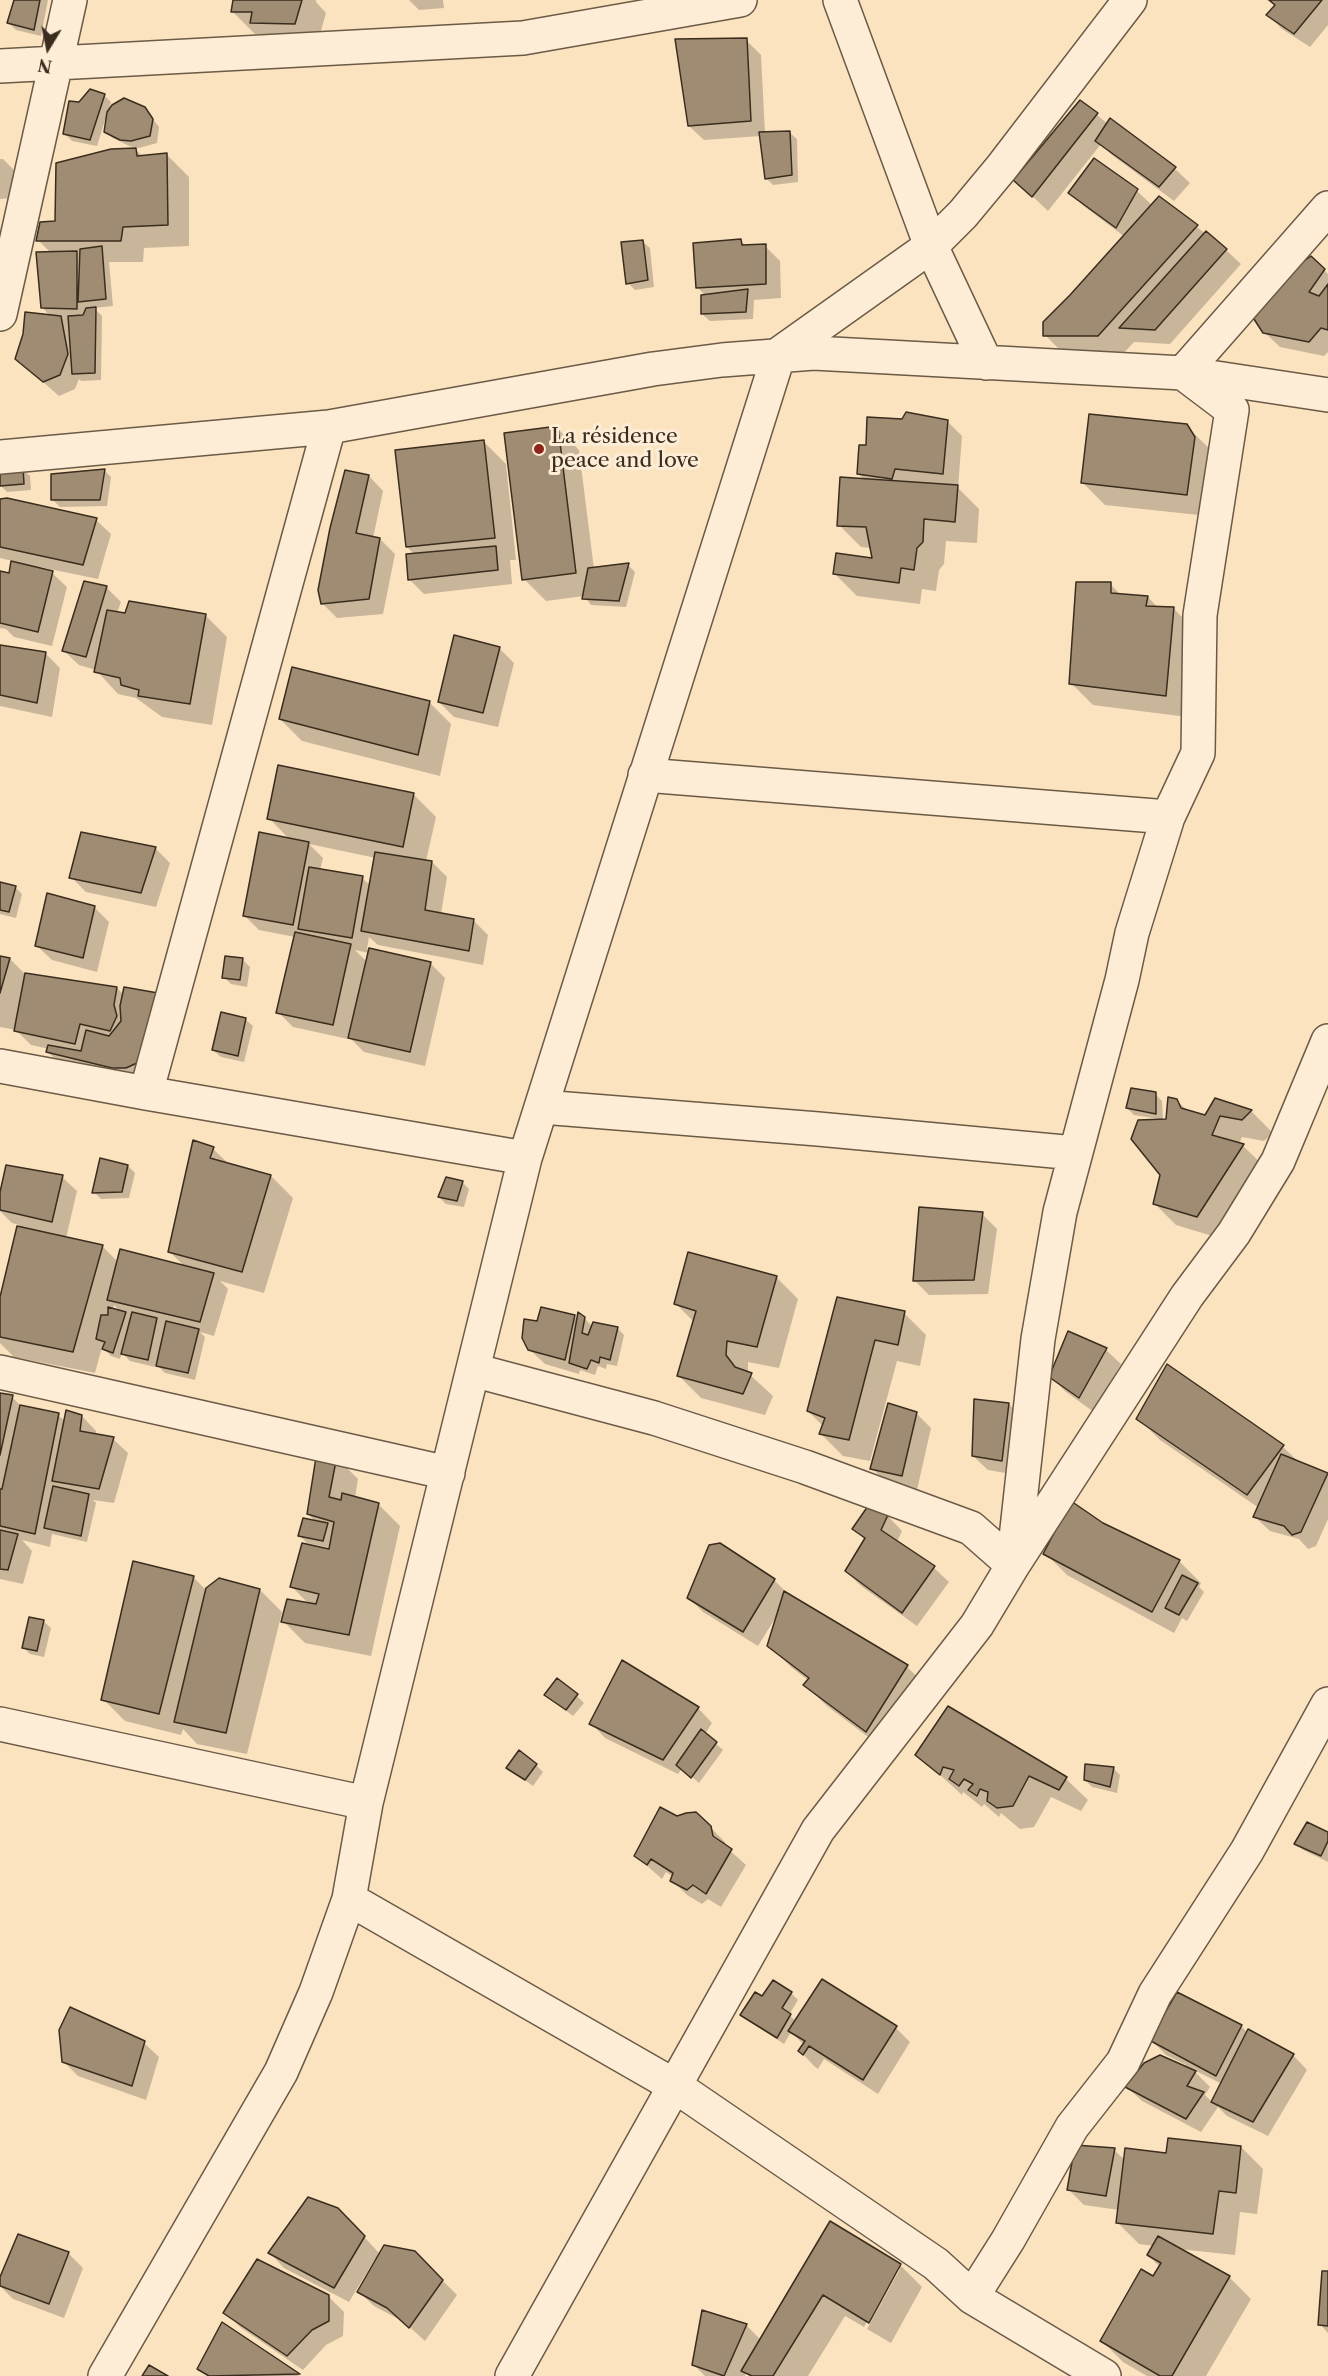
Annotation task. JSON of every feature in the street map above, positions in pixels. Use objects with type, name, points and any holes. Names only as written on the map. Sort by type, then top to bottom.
[{"type":"street","points":[[0,314],[70,0]]},
{"type":"street","points":[[0,66],[523,38],[740,0]]},
{"type":"street","points":[[840,0],[931,246],[986,363]]},
{"type":"street","points":[[105,2376],[281,2072],[316,1992],[349,1899],[366,1803],[525,1158],[779,354],[931,246],[963,214],[1002,167],[1130,0]]},
{"type":"street","points":[[1183,373],[1328,208]]},
{"type":"street","points":[[0,457],[329,427],[653,369],[779,354],[814,353],[1183,373],[1328,395]]},
{"type":"street","points":[[1013,1564],[1038,1339],[1060,1212],[1132,933],[1168,817],[1198,753],[1200,615],[1232,410],[1183,373]]},
{"type":"street","points":[[146,1094],[329,427]]},
{"type":"street","points":[[645,775],[1168,817]]},
{"type":"street","points":[[512,2376],[818,1830],[977,1625],[1013,1564],[1175,1314],[1233,1233],[1278,1161],[1328,1041]]},
{"type":"street","points":[[0,1066],[146,1094],[525,1158]]},
{"type":"street","points":[[542,1107],[807,1128],[1076,1153]]},
{"type":"street","points":[[473,1370],[654,1418],[805,1467],[971,1528],[1013,1564]]},
{"type":"street","points":[[0,1372],[448,1473]]},
{"type":"street","points":[[972,2297],[1008,2240],[1072,2127],[1123,2062],[1155,1994],[1247,1851],[1328,1704]]},
{"type":"street","points":[[0,1724],[366,1803]]},
{"type":"street","points":[[349,1899],[675,2086],[936,2264],[972,2297],[1104,2376]]},
{"type":"building","points":[[14,0],[40,0],[34,30],[7,23]]},
{"type":"building","points":[[233,0],[302,0],[295,24],[250,23],[252,12],[231,12]]},
{"type":"building","points":[[1269,0],[1322,0],[1294,34],[1266,15],[1275,5]]},
{"type":"building","points":[[747,38],[751,121],[688,126],[675,39]]},
{"type":"building","points":[[90,89],[105,94],[90,140],[63,134],[69,101],[79,102]]},
{"type":"building","points":[[124,98],[145,107],[153,119],[150,136],[131,141],[120,140],[104,132],[107,112],[112,105]]},
{"type":"building","points":[[1080,100],[1098,113],[1032,197],[1013,180]]},
{"type":"building","points":[[1110,118],[1176,167],[1159,187],[1095,141]]},
{"type":"building","points":[[790,131],[792,175],[765,179],[759,132]]},
{"type":"building","points":[[136,148],[137,156],[167,153],[168,225],[123,227],[121,241],[36,241],[40,222],[55,221],[56,163],[111,149]]},
{"type":"building","points":[[1094,158],[1138,189],[1116,228],[1068,193]]},
{"type":"building","points":[[1159,196],[1198,225],[1098,336],[1043,336],[1043,322]]},
{"type":"building","points":[[1206,231],[1227,249],[1155,330],[1119,328]]},
{"type":"building","points":[[741,239],[742,245],[766,244],[766,284],[696,288],[693,243]]},
{"type":"building","points":[[643,240],[648,280],[626,284],[621,242]]},
{"type":"building","points":[[102,246],[106,299],[78,302],[80,249]]},
{"type":"building","points":[[77,251],[77,309],[41,308],[36,252]]},
{"type":"building","points":[[1311,256],[1325,269],[1309,292],[1319,296],[1328,284],[1328,330],[1321,328],[1309,342],[1263,333],[1250,313],[1286,274]]},
{"type":"building","points":[[748,289],[746,312],[701,314],[701,295]]},
{"type":"building","points":[[96,307],[95,373],[72,374],[68,316],[83,315],[86,308]]},
{"type":"building","points":[[25,312],[61,316],[68,354],[60,375],[43,382],[15,359],[23,334]]},
{"type":"building","points":[[906,412],[948,420],[943,474],[895,469],[892,479],[857,474],[859,445],[866,445],[867,417],[902,419]]},
{"type":"building","points":[[1089,414],[1187,424],[1195,437],[1187,495],[1081,483]]},
{"type":"building","points":[[558,426],[576,573],[522,580],[504,433]]},
{"type":"building","points":[[484,440],[495,538],[406,547],[395,450]]},
{"type":"building","points":[[23,467],[24,484],[0,486],[0,469]]},
{"type":"building","points":[[105,469],[100,500],[51,500],[51,474]]},
{"type":"building","points":[[345,470],[369,475],[356,533],[380,538],[369,599],[321,604],[318,590],[330,528]]},
{"type":"building","points":[[840,477],[958,485],[955,522],[924,519],[923,542],[917,548],[914,570],[901,568],[899,583],[833,574],[836,553],[872,558],[866,527],[837,526]]},
{"type":"building","points":[[7,498],[97,518],[83,565],[0,547],[0,499]]},
{"type":"building","points":[[496,546],[498,570],[408,580],[406,554]]},
{"type":"building","points":[[11,561],[53,571],[38,632],[0,623],[0,571],[9,573]]},
{"type":"building","points":[[629,563],[619,601],[582,599],[588,568]]},
{"type":"building","points":[[84,581],[107,586],[86,657],[62,651]]},
{"type":"building","points":[[1076,582],[1111,582],[1111,593],[1148,596],[1146,606],[1174,607],[1166,696],[1069,684]]},
{"type":"building","points":[[129,601],[206,614],[190,704],[138,696],[139,690],[121,685],[120,678],[94,672],[107,610],[125,613]]},
{"type":"building","points":[[454,635],[500,647],[483,713],[438,702]]},
{"type":"building","points":[[0,645],[46,652],[37,703],[0,695]]},
{"type":"building","points":[[292,667],[430,701],[418,755],[279,719]]},
{"type":"building","points":[[278,765],[414,793],[403,847],[267,819]]},
{"type":"building","points":[[81,832],[156,847],[141,893],[69,878]]},
{"type":"building","points":[[259,832],[309,842],[293,925],[243,916]]},
{"type":"building","points":[[375,852],[432,861],[425,910],[474,919],[469,951],[361,931]]},
{"type":"building","points":[[309,867],[363,876],[352,938],[298,929]]},
{"type":"building","points":[[0,882],[16,886],[9,912],[0,910]]},
{"type":"building","points":[[47,893],[95,906],[83,958],[35,946]]},
{"type":"building","points":[[295,932],[351,944],[333,1025],[276,1013]]},
{"type":"building","points":[[369,948],[431,962],[410,1052],[348,1038]]},
{"type":"building","points":[[0,956],[10,958],[0,993]]},
{"type":"building","points":[[225,956],[243,958],[240,980],[222,978]]},
{"type":"building","points":[[25,973],[117,987],[114,1005],[117,1016],[110,1031],[80,1024],[75,1044],[14,1031]]},
{"type":"building","points":[[124,987],[158,993],[144,1057],[137,1063],[126,1068],[112,1068],[46,1052],[48,1045],[81,1051],[86,1030],[109,1036],[121,1021],[120,1006]]},
{"type":"building","points":[[221,1012],[246,1018],[238,1056],[212,1050]]},
{"type":"building","points":[[1131,1088],[1156,1092],[1156,1114],[1126,1108]]},
{"type":"building","points":[[1168,1097],[1177,1099],[1181,1108],[1205,1115],[1215,1098],[1252,1110],[1242,1120],[1220,1116],[1212,1135],[1244,1144],[1197,1217],[1153,1204],[1160,1175],[1131,1139],[1138,1120],[1166,1119]]},
{"type":"building","points":[[193,1140],[214,1147],[210,1158],[271,1175],[242,1272],[168,1252]]},
{"type":"building","points":[[100,1158],[128,1165],[122,1192],[92,1193]]},
{"type":"building","points":[[6,1165],[63,1175],[52,1222],[0,1210],[0,1192]]},
{"type":"building","points":[[446,1177],[463,1181],[457,1201],[438,1197]]},
{"type":"building","points":[[919,1207],[983,1212],[974,1280],[913,1281]]},
{"type":"building","points":[[17,1226],[103,1245],[73,1352],[0,1337],[0,1297]]},
{"type":"building","points":[[120,1249],[214,1273],[200,1322],[107,1300]]},
{"type":"building","points":[[688,1252],[777,1276],[757,1347],[727,1341],[726,1355],[735,1367],[752,1373],[743,1394],[677,1376],[696,1311],[674,1304]]},
{"type":"building","points":[[837,1297],[905,1311],[898,1345],[875,1340],[849,1440],[819,1434],[825,1418],[807,1411]]},
{"type":"building","points":[[108,1307],[126,1312],[113,1353],[102,1349],[105,1342],[96,1339],[101,1315],[108,1315]]},
{"type":"building","points":[[541,1307],[575,1315],[565,1360],[528,1350],[522,1338],[524,1319],[537,1321]]},
{"type":"building","points":[[132,1312],[157,1318],[148,1360],[121,1354]]},
{"type":"building","points":[[578,1312],[585,1317],[582,1333],[588,1335],[593,1322],[618,1327],[610,1360],[600,1357],[599,1363],[591,1360],[587,1369],[569,1363]]},
{"type":"building","points":[[166,1321],[199,1329],[188,1373],[156,1366]]},
{"type":"building","points":[[1068,1331],[1107,1348],[1079,1398],[1049,1377]]},
{"type":"building","points":[[1167,1364],[1284,1445],[1247,1495],[1136,1419]]},
{"type":"building","points":[[0,1393],[13,1395],[0,1455]]},
{"type":"building","points":[[974,1399],[1009,1403],[1002,1461],[972,1456]]},
{"type":"building","points":[[888,1403],[917,1412],[902,1476],[870,1469]]},
{"type":"building","points":[[20,1405],[59,1413],[35,1534],[0,1526],[0,1489],[2,1489]]},
{"type":"building","points":[[66,1410],[82,1415],[80,1431],[114,1437],[99,1489],[52,1481]]},
{"type":"building","points":[[317,1451],[337,1456],[329,1497],[341,1500],[342,1493],[379,1503],[349,1635],[281,1622],[287,1599],[316,1604],[319,1594],[290,1587],[302,1543],[329,1549],[334,1522],[307,1514]]},
{"type":"building","points":[[1281,1454],[1328,1473],[1301,1532],[1292,1535],[1284,1526],[1253,1517]]},
{"type":"building","points":[[53,1486],[89,1494],[81,1536],[44,1528]]},
{"type":"building","points":[[1071,1501],[1103,1523],[1180,1560],[1152,1612],[1043,1554]]},
{"type":"building","points":[[868,1506],[888,1515],[881,1530],[935,1566],[902,1613],[845,1571],[865,1538],[852,1529]]},
{"type":"building","points":[[303,1518],[328,1523],[323,1541],[298,1536]]},
{"type":"building","points":[[0,1530],[18,1534],[8,1570],[0,1569]]},
{"type":"building","points":[[720,1543],[775,1579],[743,1632],[687,1598],[709,1545]]},
{"type":"building","points":[[133,1561],[194,1576],[159,1714],[101,1700]]},
{"type":"building","points":[[1182,1575],[1198,1583],[1179,1615],[1165,1608]]},
{"type":"building","points":[[219,1578],[260,1589],[226,1733],[174,1722],[206,1588]]},
{"type":"building","points":[[784,1591],[908,1665],[866,1732],[803,1685],[809,1678],[767,1646]]},
{"type":"building","points":[[29,1617],[44,1620],[37,1651],[22,1648]]},
{"type":"building","points":[[622,1660],[699,1707],[663,1760],[589,1724]]},
{"type":"building","points":[[557,1678],[578,1694],[566,1710],[544,1695]]},
{"type":"building","points":[[948,1706],[1067,1777],[1059,1790],[1029,1776],[1013,1806],[997,1808],[987,1801],[988,1792],[980,1789],[977,1796],[968,1790],[973,1784],[964,1779],[959,1786],[949,1779],[954,1770],[943,1767],[940,1775],[915,1755]]},
{"type":"building","points":[[701,1729],[717,1742],[691,1778],[676,1765]]},
{"type":"building","points":[[519,1750],[537,1764],[525,1780],[506,1768]]},
{"type":"building","points":[[1085,1764],[1114,1767],[1110,1787],[1084,1780]]},
{"type":"building","points":[[660,1807],[677,1816],[696,1812],[711,1826],[713,1836],[732,1849],[706,1894],[693,1885],[687,1890],[670,1881],[673,1873],[651,1859],[647,1865],[634,1856]]},
{"type":"building","points":[[1307,1822],[1328,1832],[1328,1841],[1321,1856],[1294,1844]]},
{"type":"building","points":[[822,1979],[897,2026],[863,2080],[809,2046],[803,2055],[798,2051],[805,2041],[788,2031]]},
{"type":"building","points":[[773,1980],[792,1992],[782,2008],[791,2014],[777,2038],[740,2015],[755,1992],[762,1996]]},
{"type":"building","points":[[1177,1992],[1242,2025],[1216,2076],[1149,2040]]},
{"type":"building","points":[[70,2007],[145,2041],[132,2086],[62,2062],[59,2030]]},
{"type":"building","points":[[1248,2029],[1294,2054],[1253,2122],[1211,2102]]},
{"type":"building","points":[[1160,2055],[1196,2071],[1187,2086],[1204,2092],[1186,2119],[1125,2087],[1144,2063]]},
{"type":"building","points":[[1168,2138],[1241,2146],[1236,2193],[1219,2191],[1213,2234],[1116,2223],[1125,2148],[1166,2153]]},
{"type":"building","points":[[1075,2145],[1115,2148],[1106,2196],[1067,2190]]},
{"type":"building","points":[[308,2197],[338,2208],[365,2236],[334,2288],[268,2253]]},
{"type":"building","points":[[830,2221],[901,2264],[869,2323],[823,2295],[773,2376],[752,2376],[741,2371]]},
{"type":"building","points":[[18,2234],[69,2252],[49,2304],[0,2286],[0,2277]]},
{"type":"building","points":[[1158,2236],[1230,2276],[1172,2376],[1160,2376],[1100,2341],[1141,2269],[1153,2276],[1161,2263],[1147,2255]]},
{"type":"building","points":[[384,2245],[415,2251],[443,2280],[409,2328],[387,2308],[357,2292]]},
{"type":"building","points":[[257,2259],[329,2295],[329,2321],[312,2330],[287,2356],[223,2313]]},
{"type":"building","points":[[1322,2271],[1328,2271],[1328,2326],[1318,2325]]},
{"type":"building","points":[[702,2310],[747,2324],[724,2376],[692,2365]]},
{"type":"building","points":[[222,2322],[300,2374],[209,2376],[197,2369]]},
{"type":"building","points":[[149,2365],[168,2376],[142,2376]]},
{"type":"place","name":"La résidence peace and love","points":[[539,449]]}]
